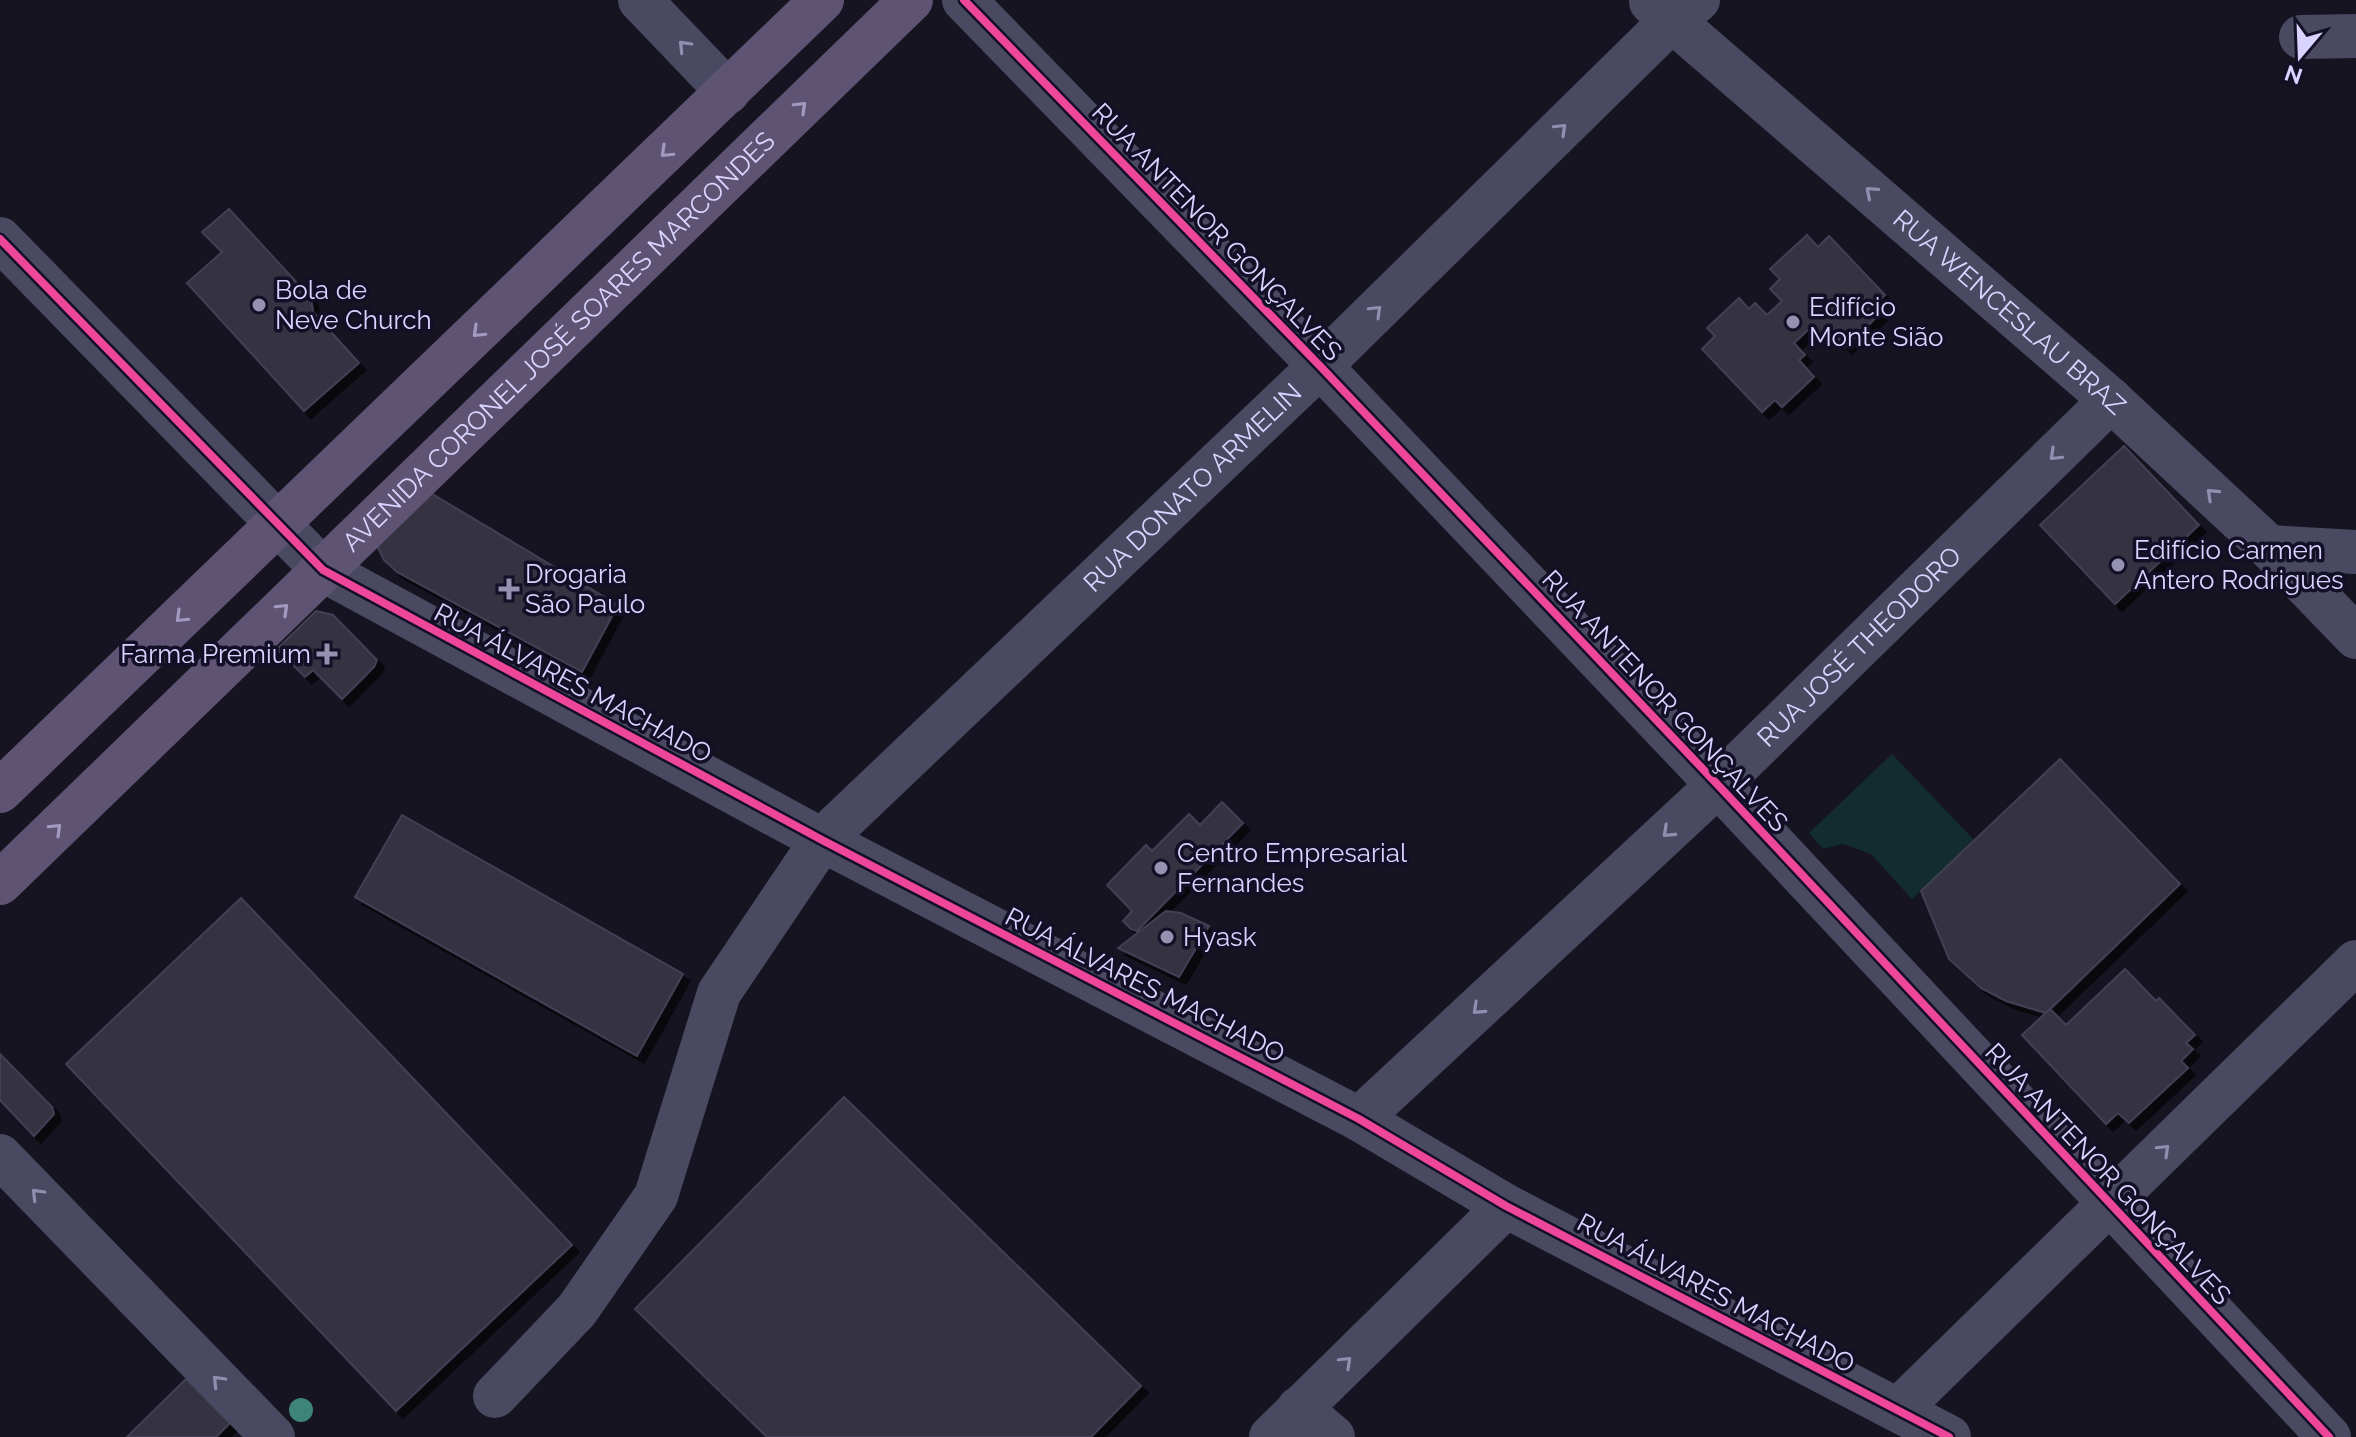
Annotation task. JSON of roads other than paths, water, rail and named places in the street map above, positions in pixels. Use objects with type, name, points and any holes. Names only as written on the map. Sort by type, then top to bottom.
[{"type":"main road","points":[[0,791],[822,0]]},
{"type":"main road","name":"AVENIDA CORONEL JOSÉ SOARES MARCONDES","points":[[0,883],[911,0]]},
{"type":"main road","points":[[697,122],[739,167]]},
{"type":"street","points":[[640,0],[728,92]]},
{"type":"street","name":"RUA ANTENOR GONÇALVES","points":[[964,0],[1320,366],[2329,1437]]},
{"type":"street","name":"RUA DONATO ARMELIN","points":[[495,1396],[577,1310],[656,1196],[719,993],[822,840],[1320,366],[1673,6]]},
{"type":"street","name":"RUA WENCESLAU BRAZ","points":[[1673,6],[2111,400],[2269,547],[2356,637]]},
{"type":"street","points":[[2301,37],[2356,36]]},
{"type":"street","name":"RUA ÁLVARES MACHADO","points":[[0,239],[323,570],[822,840],[1359,1119],[1506,1206],[1949,1437]]},
{"type":"street","name":"RUA JOSÉ THEODORO","points":[[1359,1119],[1718,785],[2111,400]]},
{"type":"street","points":[[2269,547],[2356,552]]},
{"type":"street","points":[[1898,1410],[2356,962]]},
{"type":"street","points":[[0,1156],[273,1437]]},
{"type":"street","points":[[1333,1437],[1285,1423],[1506,1206]]},
{"type":"place","name":"Bola de Neve Church","points":[[259,305]]},
{"type":"place","name":"Edifício Monte Sião","points":[[1793,322]]},
{"type":"place","name":"Edifício Carmen Antero Rodrigues","points":[[2118,565]]},
{"type":"place","name":"Drogaria São Paulo","points":[[509,589]]},
{"type":"place","name":"Farma Premium","points":[[327,654]]},
{"type":"place","name":"Centro Empresarial Fernandes","points":[[1161,868]]},
{"type":"place","name":"Hyask","points":[[1167,937]]}]
